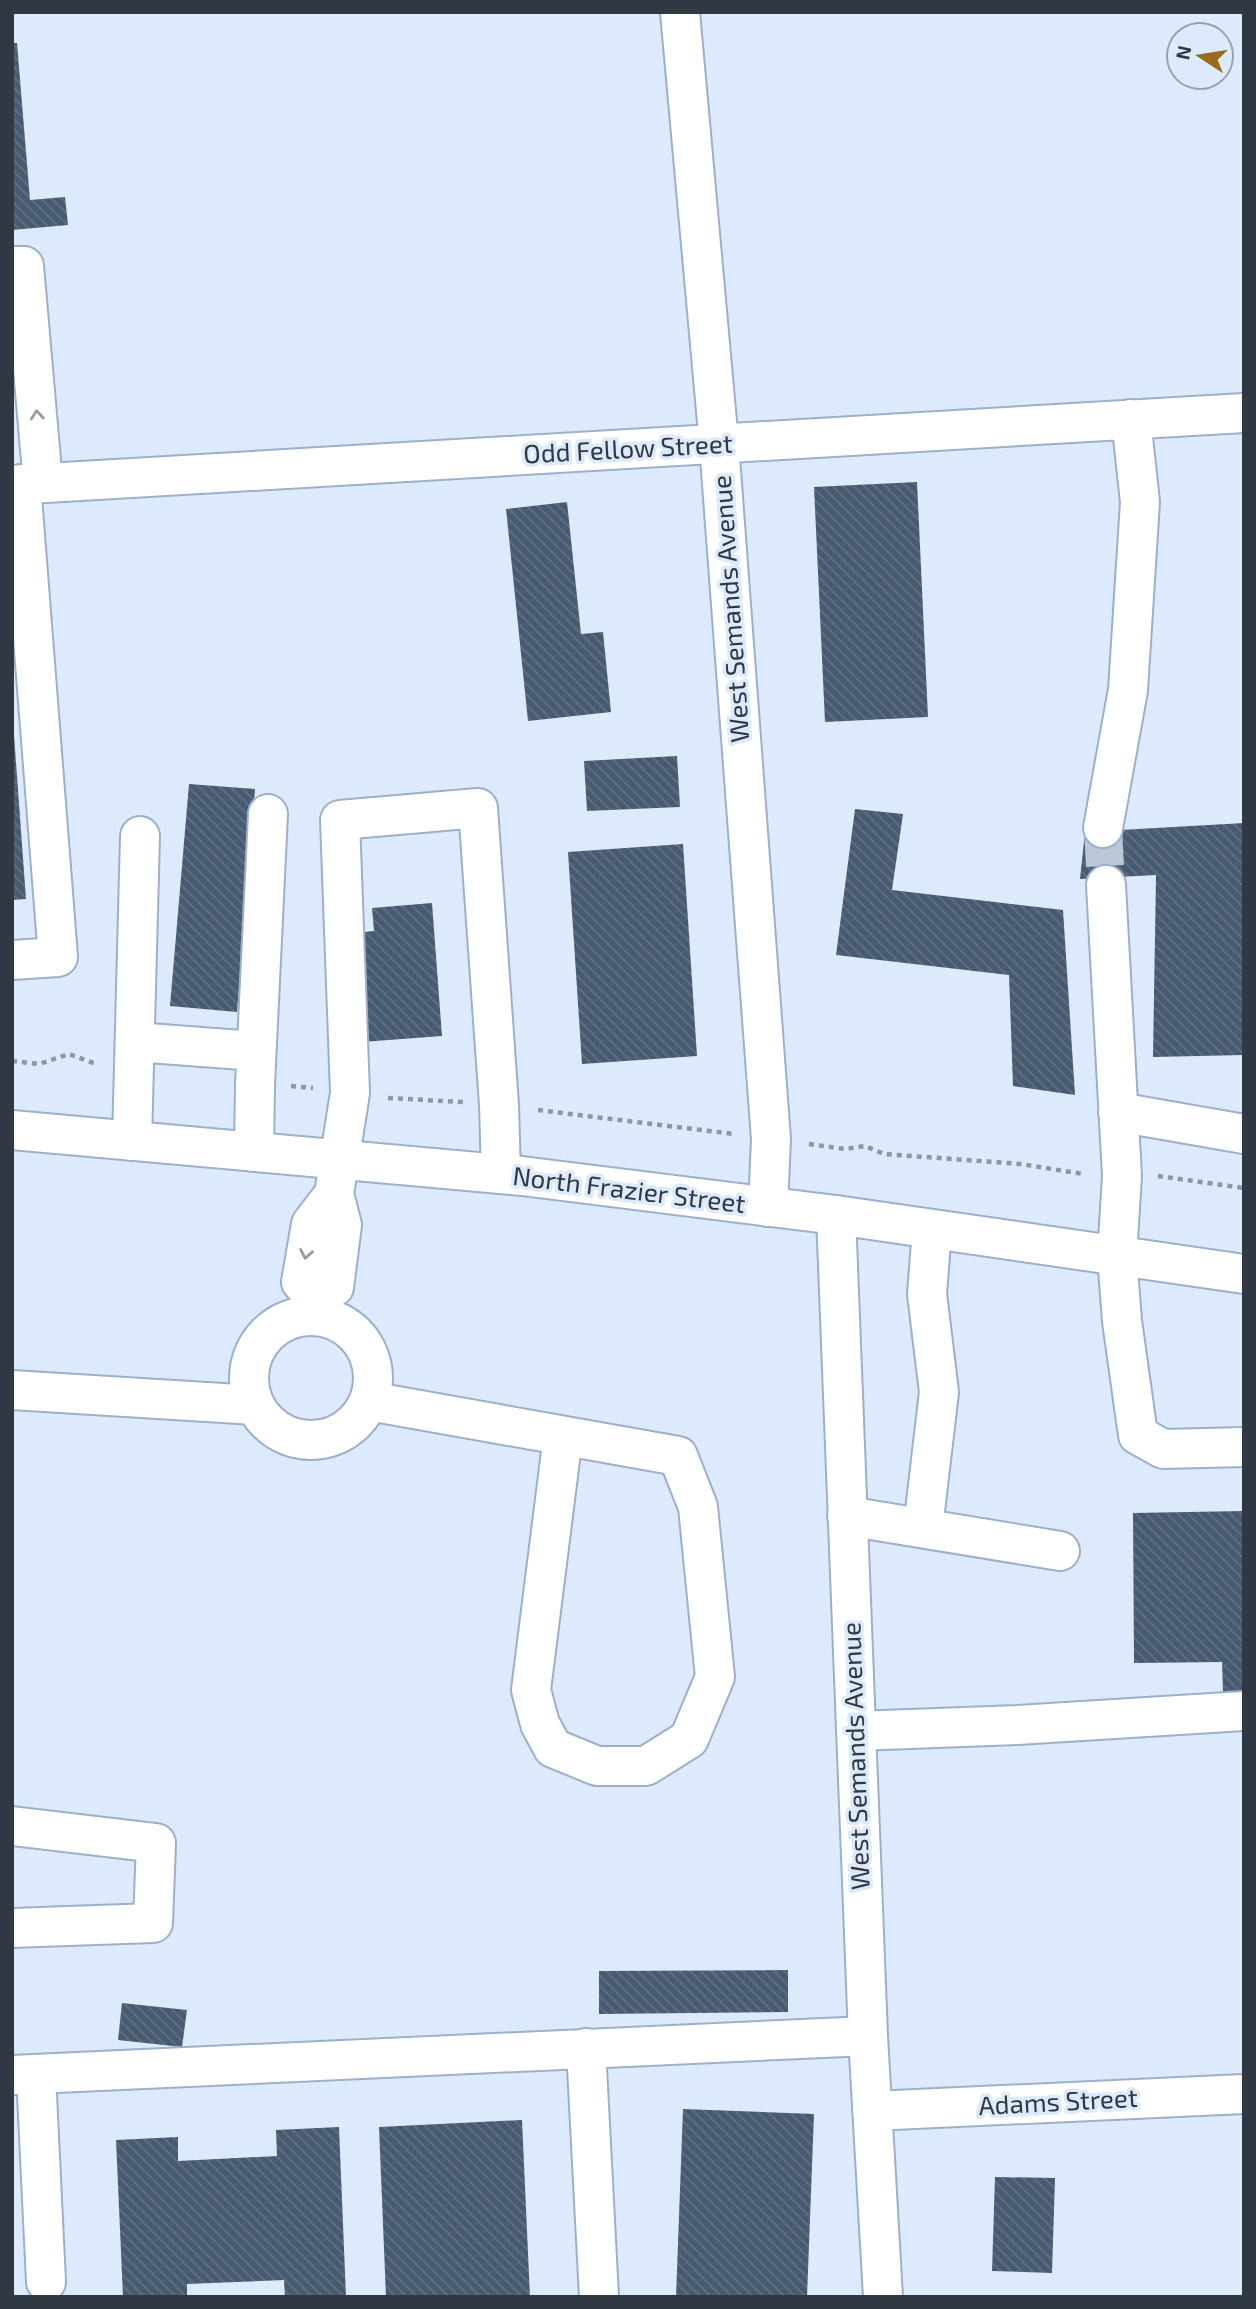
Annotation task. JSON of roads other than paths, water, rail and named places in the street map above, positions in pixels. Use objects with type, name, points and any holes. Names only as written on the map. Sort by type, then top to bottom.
[{"type":"street","name":"West Semands Avenue","points":[[680,12],[719,444],[771,1139],[768,1207]]},
{"type":"street","points":[[12,960],[58,957],[26,484],[18,266]]},
{"type":"street","name":"Odd Fellow Street","points":[[26,484],[1244,412]]},
{"type":"street","points":[[1103,828],[1128,690],[1140,502],[1131,419]]},
{"type":"street","points":[[313,1307],[274,1328],[259,1344],[251,1364],[249,1385],[255,1405],[267,1422],[284,1435],[304,1440],[326,1439],[344,1431],[359,1418],[369,1401],[373,1381],[371,1362],[362,1343],[349,1329],[313,1307],[301,1282],[311,1224],[337,1177],[350,1093],[340,820],[478,808],[499,1105],[501,1174]]},
{"type":"street","points":[[254,1152],[268,814]]},
{"type":"street","points":[[132,1141],[140,836]]},
{"type":"street","points":[[1106,885],[1122,1176],[1117,1256],[1122,1321],[1138,1436],[1163,1449],[1244,1447]]},
{"type":"street","points":[[135,1058],[256,1068]]},
{"type":"street","points":[[1118,1112],[1244,1133]]},
{"type":"street","name":"North Frazier Street","points":[[12,1130],[254,1152],[337,1177],[501,1174],[836,1215],[1244,1275]]},
{"type":"street","name":"West Semands Avenue","points":[[836,1215],[868,2036],[883,2297]]},
{"type":"street","points":[[923,1528],[939,1392],[927,1294],[932,1229]]},
{"type":"street","points":[[12,1390],[255,1405]]},
{"type":"street","points":[[369,1401],[678,1456],[698,1507],[715,1677],[689,1740],[646,1766],[597,1766],[553,1748],[540,1724],[531,1690],[563,1436]]},
{"type":"street","points":[[847,1516],[1060,1551]]},
{"type":"street","points":[[856,1731],[1017,1726],[1244,1711]]},
{"type":"street","points":[[12,1826],[156,1843],[153,1923],[12,1928]]},
{"type":"street","points":[[46,2282],[24,2074],[868,2036]]},
{"type":"street","points":[[586,2048],[599,2297]]},
{"type":"street","name":"Adams Street","points":[[872,2111],[1244,2094]]},
{"type":"tunnel","points":[[1103,828],[1106,885]]}]
